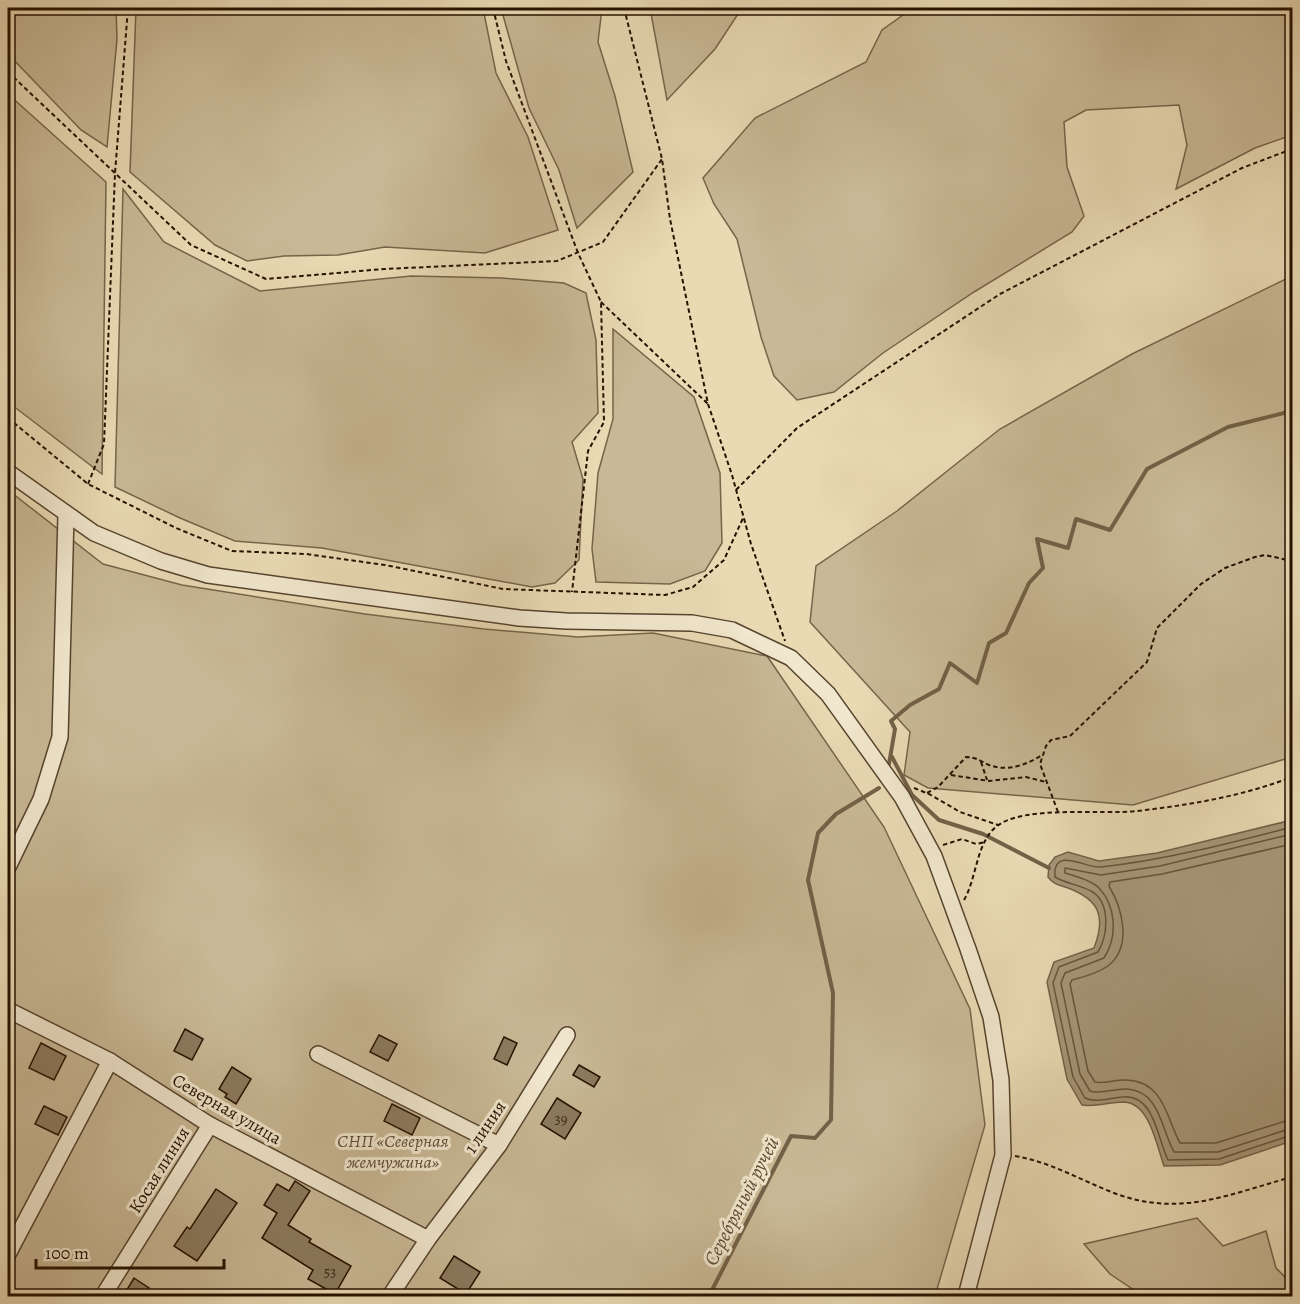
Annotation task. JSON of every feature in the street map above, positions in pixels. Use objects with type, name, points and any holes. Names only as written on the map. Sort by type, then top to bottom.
[{"type":"street","points":[[8,471],[94,533],[161,561],[208,575],[519,618],[692,623],[732,630],[791,658],[828,694],[902,797],[931,850],[991,1017],[1001,1080],[1004,1155],[966,1296]]},
{"type":"street","points":[[8,867],[41,799],[60,737],[66,515]]},
{"type":"street","name":"Северная улица","points":[[8,1010],[110,1061],[210,1125],[428,1239]]},
{"type":"street","name":"1 линия","points":[[390,1296],[428,1239],[499,1144],[567,1035]]},
{"type":"street","points":[[318,1054],[499,1144]]},
{"type":"street","points":[[8,1254],[110,1061]]},
{"type":"street","name":"Косая линия","points":[[103,1296],[210,1125]]},
{"type":"path","points":[[88,484],[104,444],[115,173],[128,8]]},
{"type":"path","points":[[493,8],[506,62],[578,253],[601,302],[708,404]]},
{"type":"path","points":[[624,8],[662,159],[670,219],[708,404],[732,475],[743,518],[791,658]]},
{"type":"path","points":[[8,72],[191,245],[266,279],[384,269],[557,261],[603,242],[662,159]]},
{"type":"path","points":[[735,491],[796,428],[1000,294],[1242,168],[1293,149]]},
{"type":"path","points":[[572,593],[588,451],[604,422],[601,302]]},
{"type":"path","points":[[8,418],[88,484],[176,528],[232,551],[306,554],[385,565],[503,589],[665,595],[693,587],[724,560],[743,518]]},
{"type":"path","points":[[1058,812],[1040,764],[1041,755],[1051,740],[1070,736],[1094,715],[1135,671],[1147,662],[1157,628],[1201,584],[1225,568],[1255,557],[1265,555],[1293,561]]},
{"type":"path","points":[[927,793],[938,787],[962,760],[980,759],[989,764],[1016,767],[1041,755]]},
{"type":"path","points":[[980,759],[986,771],[987,780]]},
{"type":"path","points":[[950,775],[987,780],[1015,780],[1026,777],[1046,782]]},
{"type":"path","points":[[956,915],[968,894],[979,856],[987,841],[998,825],[1013,818],[1058,812],[1146,810],[1259,790],[1293,777]]},
{"type":"path","points":[[889,779],[927,793],[960,812],[998,825]]},
{"type":"path","points":[[931,850],[962,839],[982,845],[987,841]]},
{"type":"path","points":[[1004,1155],[1038,1160],[1116,1193],[1158,1204],[1201,1203],[1293,1177]]},
{"type":"green space","points":[[8,8],[116,8],[117,39],[107,147],[81,130],[8,54]]},
{"type":"green space","points":[[136,8],[483,8],[496,73],[528,137],[558,230],[485,253],[385,247],[338,255],[284,256],[247,261],[215,245],[130,172]]},
{"type":"green space","points":[[501,8],[602,8],[598,42],[615,96],[633,172],[577,228],[559,170],[529,108]]},
{"type":"green space","points":[[650,8],[742,8],[715,49],[667,100]]},
{"type":"green space","points":[[913,8],[1095,8],[1100,12],[1102,8],[1292,8],[1292,135],[1255,148],[1176,189],[1187,145],[1179,105],[1086,110],[1064,122],[1067,167],[1084,216],[1072,232],[974,292],[883,353],[834,392],[797,400],[774,376],[761,337],[737,239],[714,204],[703,178],[755,118],[866,62],[882,30]]},
{"type":"green space","points":[[8,94],[106,182],[102,474],[8,402]]},
{"type":"green space","points":[[123,189],[164,242],[260,291],[411,276],[502,278],[564,283],[586,293],[596,340],[598,413],[572,442],[583,479],[579,560],[555,583],[532,587],[322,548],[235,541],[115,487]]},
{"type":"green space","points":[[1292,276],[1292,757],[1133,805],[928,788],[904,775],[910,732],[810,622],[816,566],[897,511],[1000,429],[1132,354]]},
{"type":"green space","points":[[613,329],[694,397],[720,473],[722,543],[705,571],[670,584],[596,582],[592,549],[598,473],[613,419]]},
{"type":"green space","name":"СНП «Северная жемчужина»","points":[[8,490],[103,564],[182,585],[365,614],[484,629],[578,637],[653,633],[767,656],[884,827],[970,1009],[985,1125],[935,1296],[8,1296]]},
{"type":"green space","points":[[1197,1218],[1223,1246],[1266,1231],[1276,1268],[1292,1284],[1292,1296],[1143,1296],[1110,1274],[1084,1244]]},
{"type":"water","points":[[1292,820],[1292,1141],[1220,1165],[1164,1166],[1151,1127],[1140,1110],[1133,1104],[1124,1102],[1082,1105],[1067,1079],[1047,982],[1054,962],[1094,948],[1100,927],[1098,911],[1093,904],[1079,893],[1050,880],[1049,865],[1055,857],[1068,852],[1099,861],[1157,853]]},
{"type":"building","points":[[185,1029],[203,1039],[192,1060],[174,1051]]},
{"type":"building","points":[[379,1035],[397,1044],[388,1061],[370,1052]]},
{"type":"building","points":[[504,1037],[517,1043],[507,1065],[494,1059]]},
{"type":"building","points":[[41,1043],[66,1056],[54,1080],[29,1068]]},
{"type":"building","points":[[579,1065],[600,1077],[594,1087],[573,1075]]},
{"type":"building","points":[[232,1067],[251,1079],[236,1104],[225,1097],[227,1094],[219,1089]]},
{"type":"building","points":[[557,1098],[581,1113],[565,1139],[541,1124]]},
{"type":"building","points":[[392,1104],[420,1118],[412,1135],[384,1121]]},
{"type":"building","points":[[44,1106],[67,1117],[58,1135],[35,1124]]},
{"type":"building","points":[[295,1181],[310,1191],[288,1225],[311,1239],[309,1242],[351,1266],[335,1294],[308,1279],[313,1270],[262,1238],[277,1213],[264,1205],[277,1184],[289,1191]]},
{"type":"building","points":[[216,1189],[237,1203],[197,1261],[174,1246],[187,1227],[190,1229]]},
{"type":"building","points":[[454,1256],[480,1272],[466,1294],[440,1278]]},
{"type":"building","points":[[134,1278],[149,1288],[144,1296],[130,1296],[125,1293]]},
{"type":"waterway","name":"Серебряный ручей","points":[[889,764],[895,729],[891,721],[910,705],[939,689],[950,663],[977,683],[989,643],[1006,633],[1029,583],[1043,568],[1037,539],[1068,548],[1076,519],[1110,530],[1147,469],[1228,427],[1292,411]]},
{"type":"waterway","points":[[892,757],[912,795],[939,820],[983,834],[1049,868]]},
{"type":"waterway","name":"Серебряный ручей","points":[[709,1296],[791,1136],[815,1138],[831,1120],[833,993],[808,880],[818,833],[836,814],[879,788]]}]
